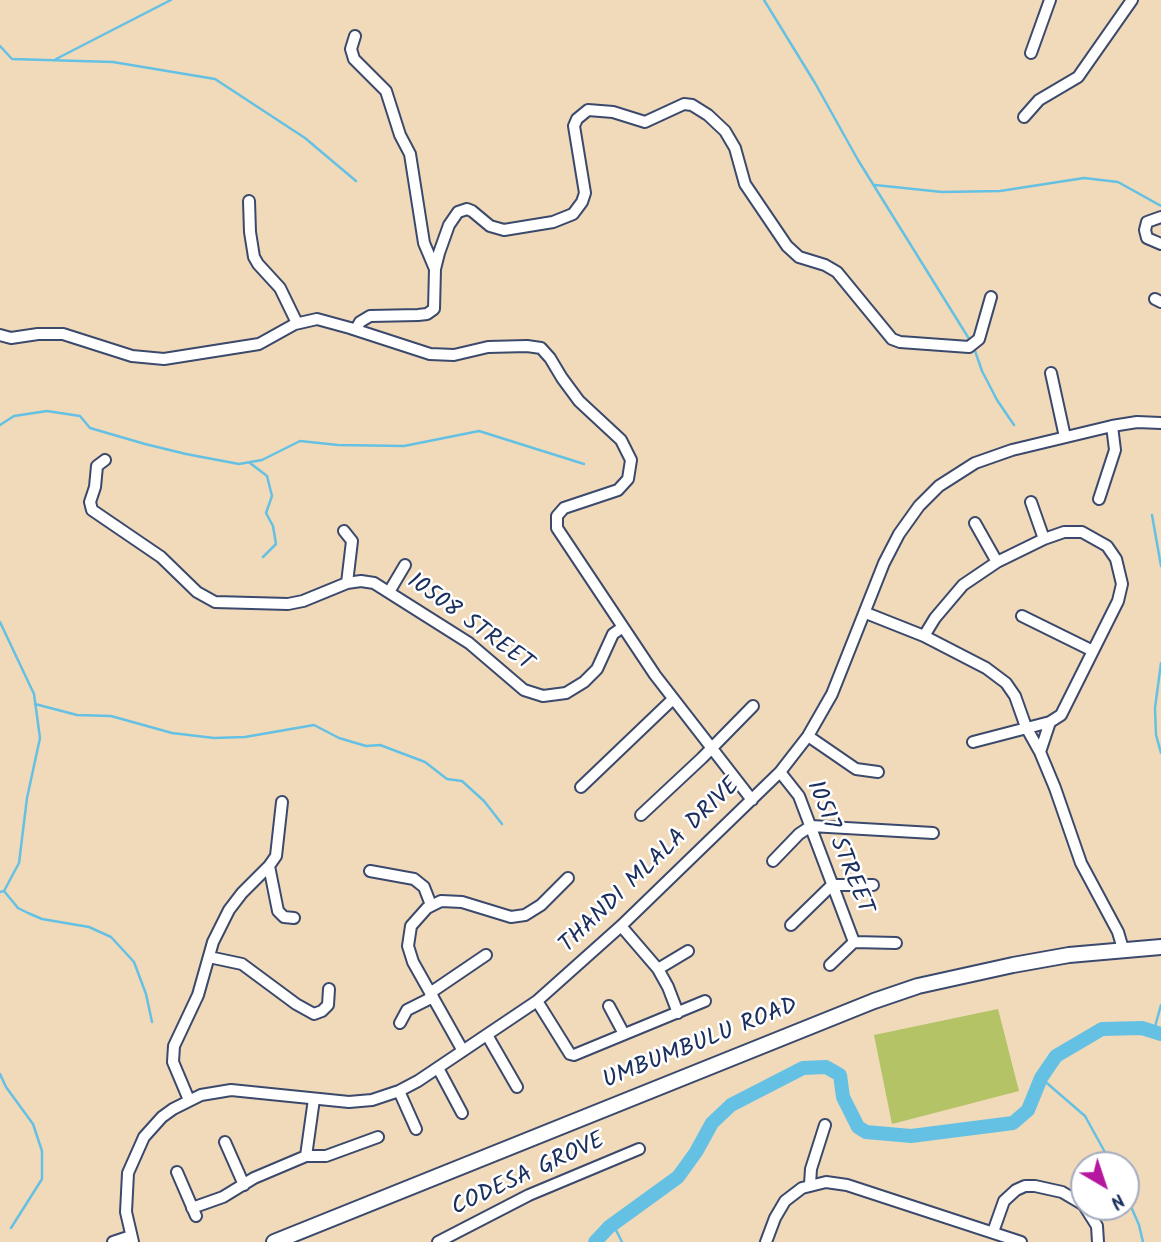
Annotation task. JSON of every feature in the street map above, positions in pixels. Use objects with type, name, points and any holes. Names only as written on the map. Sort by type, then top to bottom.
[{"type":"main road","name":"UMBUMBULU ROAD","points":[[274,1242],[874,1001],[918,986],[1069,955],[1161,947]]},
{"type":"street","points":[[1031,53],[1050,0]]},
{"type":"street","points":[[1024,117],[1039,100],[1078,77],[1132,0]]},
{"type":"street","points":[[355,36],[351,49],[354,59],[386,91],[400,135],[411,154],[424,243],[435,269]]},
{"type":"street","points":[[356,330],[360,322],[370,316],[418,315],[431,312],[436,304],[435,269],[444,234],[454,217],[463,210],[472,211],[491,226],[504,230],[553,222],[565,218],[578,208],[585,193],[574,126],[577,119],[588,110],[613,112],[645,122],[687,104],[708,115],[725,131],[735,148],[745,184],[787,246],[799,257],[825,265],[836,272],[892,339],[900,342],[969,347],[979,339],[991,297]]},
{"type":"street","points":[[249,201],[254,257],[280,288],[297,323]]},
{"type":"street","points":[[1161,217],[1147,222],[1145,230],[1147,238],[1161,244]]},
{"type":"street","points":[[0,335],[11,338],[64,334],[132,356],[164,359],[260,344],[297,323],[317,319],[429,354],[454,355],[480,347],[536,346],[546,352],[579,401],[621,440],[631,460],[630,473],[624,484],[613,493],[564,508],[556,523],[559,532],[673,699],[752,800]]},
{"type":"street","points":[[1051,373],[1065,437]]},
{"type":"street","name":"THANDI MLALA DRIVE","points":[[132,1239],[127,1224],[125,1195],[132,1161],[154,1125],[173,1109],[211,1092],[231,1090],[360,1101],[399,1091],[537,1001],[621,926],[780,772],[808,736],[832,694],[899,534],[919,506],[939,486],[986,458],[1112,426],[1138,422],[1161,423]]},
{"type":"street","points":[[1099,499],[1115,450],[1112,426]]},
{"type":"street","name":"10508 STREET","points":[[105,460],[97,466],[90,502],[92,510],[161,557],[189,586],[208,600],[223,603],[288,604],[347,583],[367,582],[389,592],[469,643],[524,690],[543,696],[566,693],[584,682],[597,669],[613,634],[623,627]]},
{"type":"street","points":[[1031,502],[1044,539]]},
{"type":"street","points":[[975,523],[997,562]]},
{"type":"street","points":[[344,531],[352,541],[347,583]]},
{"type":"street","points":[[924,636],[955,593],[997,562],[1044,539],[1064,532],[1082,533],[1107,546],[1116,559],[1121,575],[1121,592],[1065,709],[1057,719],[1050,722],[973,742]]},
{"type":"street","points":[[389,592],[405,565]]},
{"type":"street","points":[[866,613],[924,636],[1000,677],[1015,696],[1026,727],[1055,788],[1077,855],[1118,932],[1123,949]]},
{"type":"street","points":[[1022,616],[1093,651]]},
{"type":"street","points":[[581,787],[673,699]]},
{"type":"street","points":[[641,815],[753,706]]},
{"type":"street","points":[[1040,752],[1050,722]]},
{"type":"street","points":[[808,736],[856,769],[878,772]]},
{"type":"street","name":"10517 STREET","points":[[780,772],[795,789],[854,942]]},
{"type":"street","points":[[189,1100],[176,1071],[173,1055],[198,995],[218,932],[235,901],[269,866],[278,848],[282,803]]},
{"type":"street","points":[[773,861],[799,834],[811,826],[933,833]]},
{"type":"street","points":[[269,866],[278,911],[284,917],[294,918]]},
{"type":"street","points":[[370,871],[414,879],[424,887],[431,905]]},
{"type":"street","points":[[463,1051],[413,962],[407,940],[415,920],[431,905],[441,901],[462,902],[507,916],[520,917],[541,905],[568,878]]},
{"type":"street","points":[[791,925],[832,885],[873,885]]},
{"type":"street","points":[[621,926],[657,969],[668,987],[678,1013]]},
{"type":"street","points":[[830,965],[854,942],[896,943]]},
{"type":"street","points":[[657,969],[688,951]]},
{"type":"street","points":[[400,1023],[408,1010],[486,955]]},
{"type":"street","points":[[209,957],[242,964],[314,1014],[328,1005],[329,989]]},
{"type":"street","points":[[537,1001],[571,1055],[705,1001]]},
{"type":"street","points":[[609,1006],[624,1034]]},
{"type":"street","points":[[487,1035],[517,1087]]},
{"type":"street","points":[[438,1068],[462,1113]]},
{"type":"street","points":[[399,1091],[416,1129]]},
{"type":"street","points":[[306,1156],[314,1099]]},
{"type":"street","points":[[810,1184],[811,1170],[825,1125]]},
{"type":"street","points":[[177,1172],[194,1212],[306,1156],[326,1156],[378,1138]]},
{"type":"street","points":[[225,1142],[244,1185]]},
{"type":"street","name":"CODESA GROVE","points":[[438,1242],[529,1195],[639,1149]]},
{"type":"street","points":[[766,1242],[785,1201],[810,1184],[826,1182],[847,1185],[1021,1242]]},
{"type":"street","points":[[993,1232],[1004,1201],[1016,1190],[1035,1186],[1062,1192],[1070,1197]]},
{"type":"street","points":[[1094,1221],[1098,1242]]},
{"type":"street","points":[[113,1242],[132,1239]]},
{"type":"green space","points":[[998,1009],[1019,1091],[892,1124],[874,1035]]},
{"type":"waterway","points":[[56,59],[171,0]]},
{"type":"waterway","points":[[764,0],[858,160],[971,342]]},
{"type":"waterway","points":[[0,46],[12,59],[113,62],[215,79],[305,138],[356,181]]},
{"type":"waterway","points":[[875,185],[942,192],[1000,191],[1084,178],[1118,182],[1161,206]]},
{"type":"waterway","points":[[974,348],[997,400],[1014,425]]},
{"type":"waterway","points":[[0,425],[14,416],[47,411],[80,416],[90,428],[186,454],[239,464],[262,460],[300,441],[338,445],[404,446],[479,431],[584,464]]},
{"type":"waterway","points":[[250,463],[267,476],[272,496],[266,513],[273,526],[276,544],[263,557]]},
{"type":"waterway","points":[[1152,515],[1161,566]]},
{"type":"waterway","points":[[0,622],[34,694],[40,738],[27,798],[19,863],[4,891],[0,892]]},
{"type":"waterway","points":[[1161,663],[1155,708],[1156,735],[1161,753]]},
{"type":"waterway","points":[[35,704],[77,715],[111,716],[172,733],[214,738],[245,737],[314,725],[339,738],[366,746],[380,745],[425,762],[447,779],[462,781],[484,801],[502,824]]},
{"type":"waterway","points":[[4,891],[18,908],[28,913],[42,919],[89,927],[111,937],[134,962],[146,994],[152,1022]]},
{"type":"waterway","points":[[1154,1030],[1161,1005]]},
{"type":"waterway","points":[[595,1242],[609,1227],[678,1177],[712,1123],[731,1105],[803,1068],[826,1067],[840,1075],[843,1097],[858,1127],[866,1132],[911,1136],[1013,1123],[1028,1110],[1041,1078],[1056,1056],[1102,1029],[1142,1028],[1161,1034]]},
{"type":"waterway","points":[[0,1074],[6,1087],[33,1124],[42,1151],[42,1179],[11,1228]]},
{"type":"waterway","points":[[1041,1078],[1085,1116],[1104,1151]]},
{"type":"waterway","points":[[1137,1221],[1143,1242]]},
{"type":"waterway","points":[[613,1224],[622,1242]]}]
